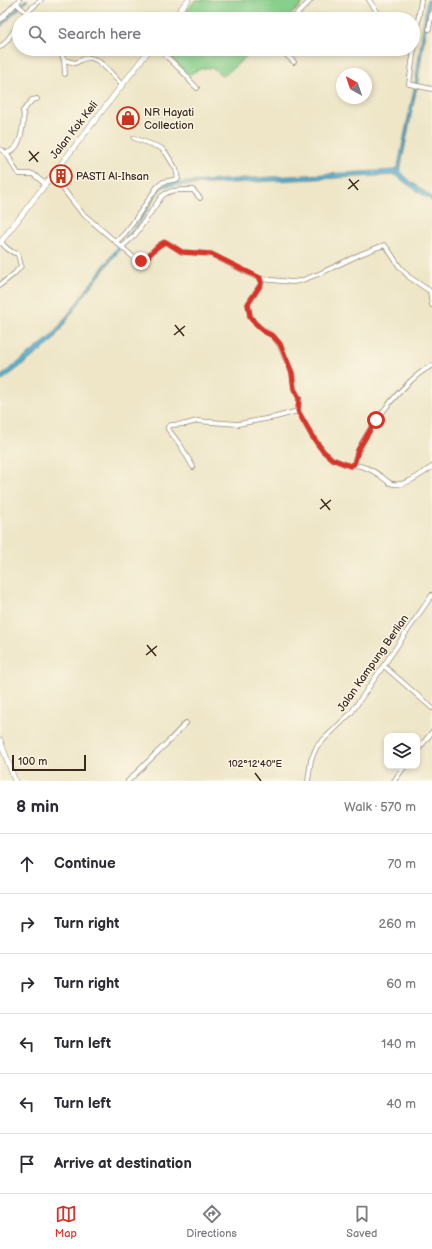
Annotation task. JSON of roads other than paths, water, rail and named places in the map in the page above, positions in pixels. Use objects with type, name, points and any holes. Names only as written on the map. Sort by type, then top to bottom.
[{"type":"street","points":[[27,12],[41,0]]},
{"type":"street","points":[[179,12],[188,0]]},
{"type":"street","points":[[299,12],[311,0]]},
{"type":"street","points":[[369,0],[377,12]]},
{"type":"street","points":[[419,12],[421,0]]},
{"type":"street","points":[[0,20],[18,2],[25,12]]},
{"type":"street","points":[[429,29],[432,12]]},
{"type":"street","points":[[0,47],[6,42],[12,33]]},
{"type":"street","points":[[62,56],[65,74]]},
{"type":"street","name":"Jalan Kok Keli","points":[[0,243],[145,56]]},
{"type":"street","points":[[166,56],[187,76],[196,88]]},
{"type":"street","points":[[288,56],[294,62]]},
{"type":"street","points":[[413,56],[409,84],[432,89]]},
{"type":"street","points":[[64,60],[75,63],[86,58],[95,59],[101,63],[122,85]]},
{"type":"street","points":[[7,153],[16,147],[19,141],[24,118],[23,111],[32,100],[37,99]]},
{"type":"street","points":[[116,242],[132,224],[157,187],[163,182],[178,179],[176,169],[161,148],[134,138]]},
{"type":"street","points":[[0,149],[7,153],[19,174],[33,174],[45,184]]},
{"type":"street","points":[[52,175],[79,210],[136,259],[141,261],[160,244],[166,242],[182,252],[211,254],[261,280],[292,282],[300,281],[321,273],[381,245],[386,246],[399,266],[409,277],[430,291],[432,305]]},
{"type":"street","points":[[122,247],[134,235],[162,196],[166,193],[172,191],[193,190],[200,198]]},
{"type":"street","points":[[0,243],[12,253],[18,254],[21,266],[14,274],[0,285]]},
{"type":"street","points":[[261,280],[261,284],[249,302],[248,309],[250,316],[254,322],[265,332],[273,336],[280,344],[292,373],[294,389],[299,398],[298,411],[312,436],[323,451],[332,459],[350,466],[354,464],[372,470],[390,483],[410,481],[432,467]]},
{"type":"street","points":[[354,464],[358,450],[376,420],[410,381],[432,366]]},
{"type":"street","points":[[193,467],[181,446],[168,429],[171,425],[197,422],[238,424],[276,417],[298,411]]},
{"type":"street","name":"Jalan Kampung Berlian","points":[[308,781],[311,760],[317,746],[351,713],[432,595]]},
{"type":"street","points":[[384,666],[432,708]]},
{"type":"street","points":[[128,781],[186,723]]},
{"type":"street","points":[[420,747],[432,732]]},
{"type":"street","points":[[0,740],[15,781]]},
{"type":"street","points":[[394,781],[403,769]]},
{"type":"water","points":[[25,0],[28,0],[16,12],[13,12]]},
{"type":"water","points":[[427,0],[430,0],[417,86],[400,171],[410,181],[432,197],[432,201],[396,175],[163,187],[135,230],[86,293],[51,343],[0,382],[0,377],[55,332],[123,240],[134,228],[159,188],[164,185],[169,183],[395,170],[398,166],[415,85]]},
{"type":"water","points":[[12,13],[12,16],[0,28],[0,25]]},
{"type":"place","name":"NR Hayati Collection","points":[[128,118]]},
{"type":"place","name":"PASTI Al-Ihsan","points":[[61,176]]}]
